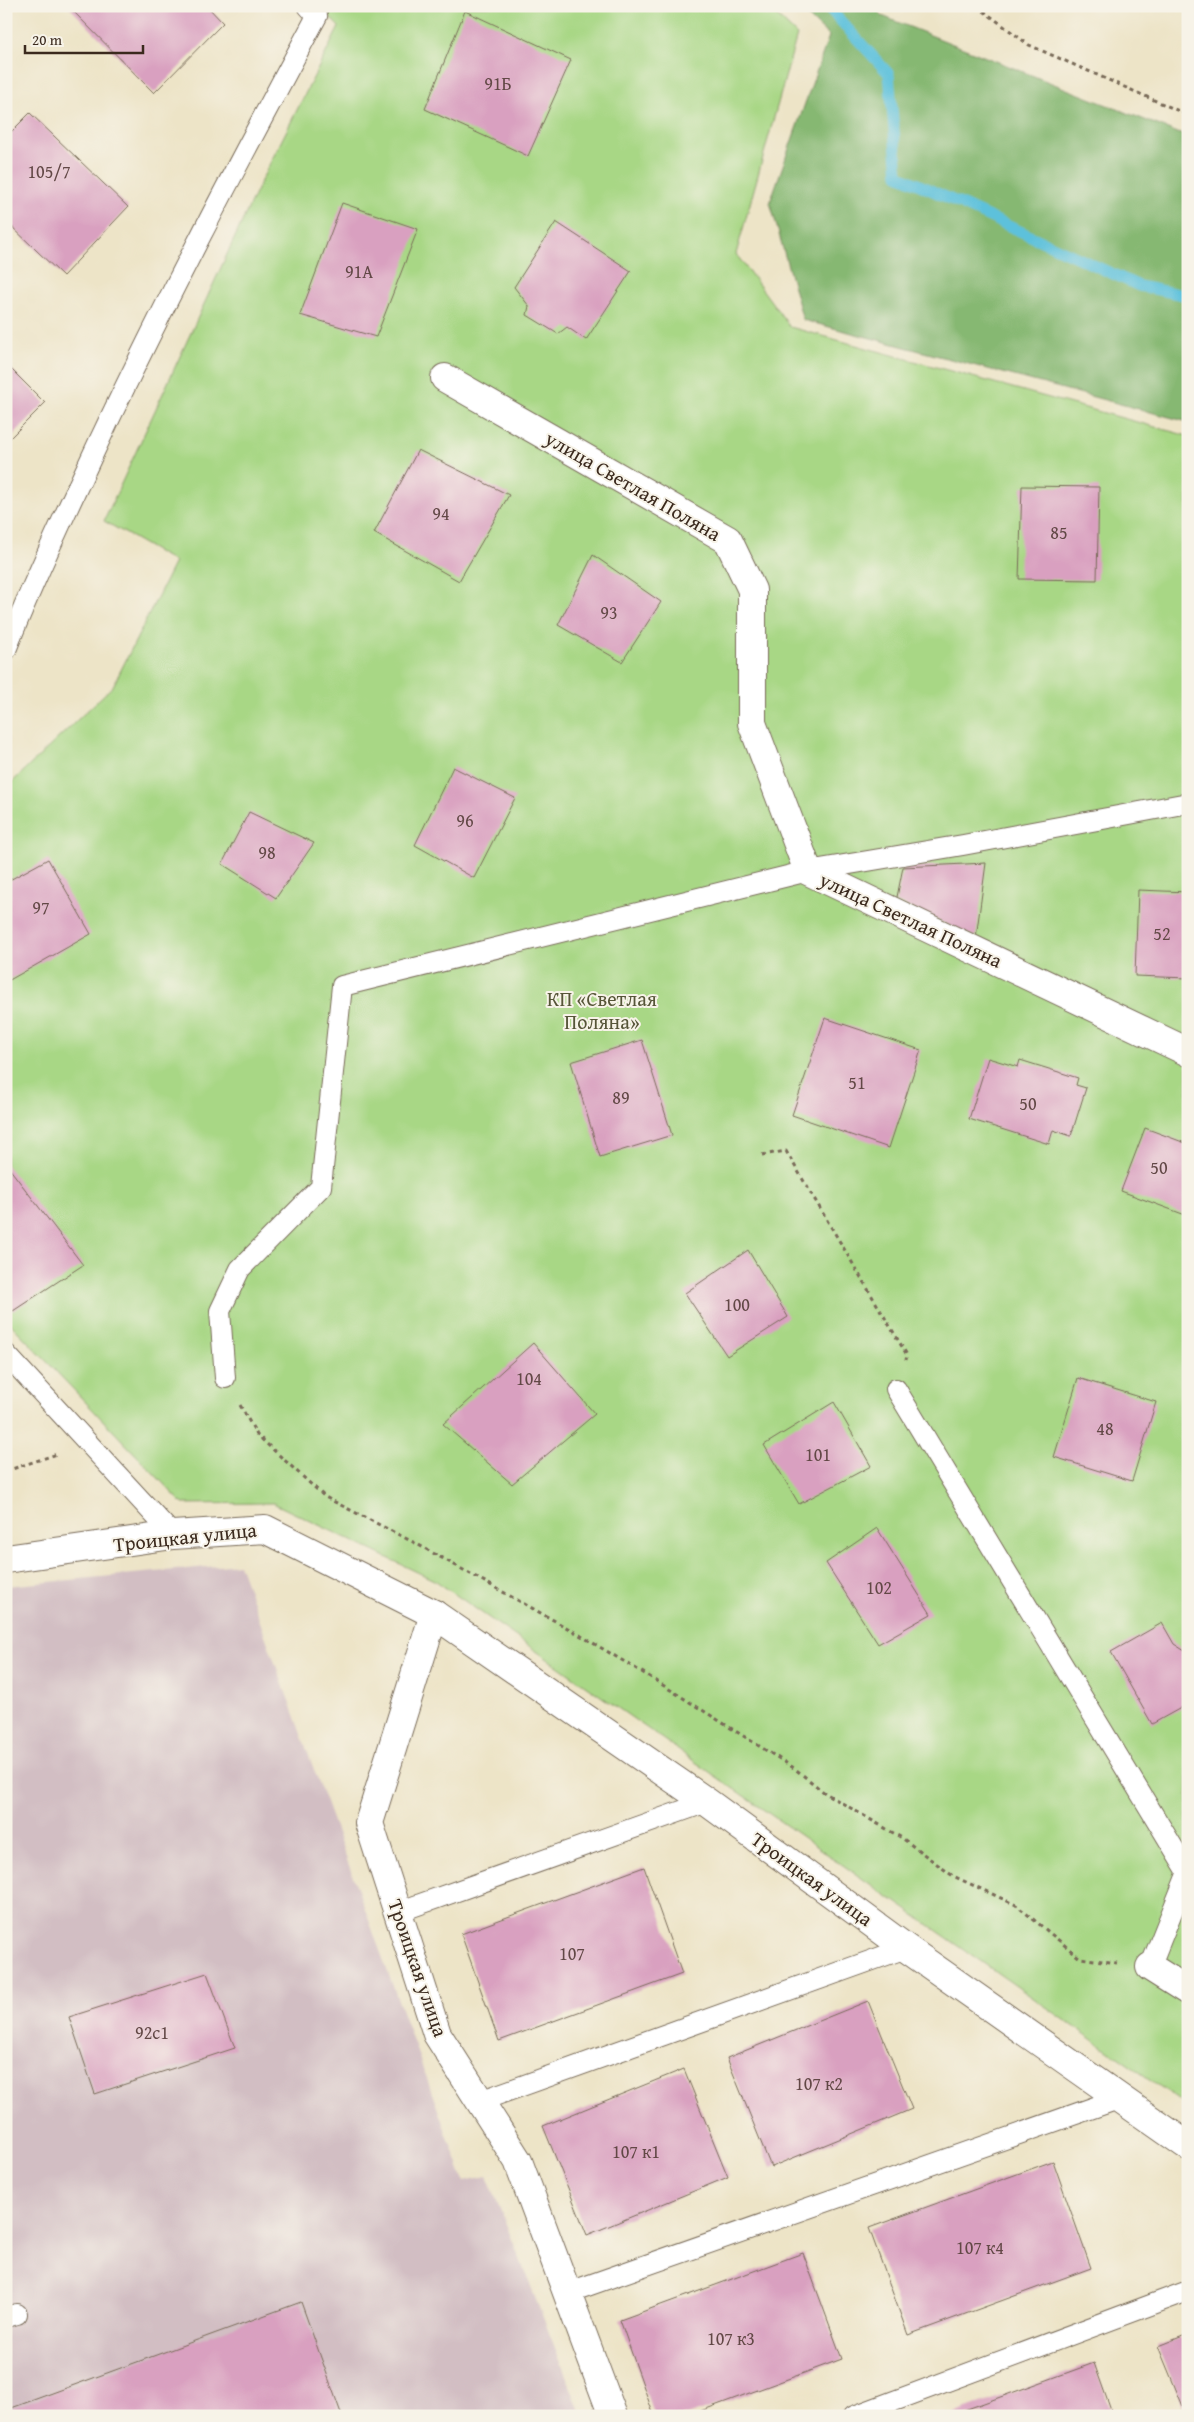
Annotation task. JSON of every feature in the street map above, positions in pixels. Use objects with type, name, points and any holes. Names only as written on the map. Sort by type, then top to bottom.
[{"type":"street","name":"улица Светлая Поляна","points":[[446,378],[728,540],[752,590],[752,723],[808,871],[1188,1052]]},
{"type":"street","name":"Троицкая улица","points":[[6,1559],[173,1535],[265,1529],[434,1614],[707,1802],[906,1948],[1118,2099],[1188,2146]]},
{"type":"street","name":"Троицкая улица","points":[[434,1614],[369,1824],[437,2034],[518,2161],[613,2416]]},
{"type":"street","points":[[1150,1967],[1188,1991]]},
{"type":"lane","points":[[6,650],[29,592],[114,408],[216,203],[317,16],[308,6]]},
{"type":"lane","points":[[225,1378],[220,1311],[240,1269],[321,1187],[342,986],[808,871],[963,845],[1188,803]]},
{"type":"lane","points":[[6,1354],[173,1535]]},
{"type":"lane","points":[[896,1389],[1188,1872],[1150,1967]]},
{"type":"lane","points":[[398,1912],[707,1802]]},
{"type":"lane","points":[[480,2101],[906,1948]]},
{"type":"lane","points":[[567,2293],[1118,2099]]},
{"type":"lane","points":[[854,2416],[1188,2291]]},
{"type":"path","points":[[977,6],[1029,45],[1188,116]]},
{"type":"path","points":[[762,1155],[786,1152],[907,1355],[896,1389]]},
{"type":"path","points":[[225,1378],[257,1435],[325,1496],[415,1543],[573,1631],[650,1677],[794,1768],[825,1794],[902,1838],[953,1876],[1016,1905],[1080,1958],[1150,1967]]},
{"type":"path","points":[[6,1471],[88,1443]]},
{"type":"shaded area","points":[[239,1564],[464,2181],[487,2176],[582,2416],[6,2416],[6,1586]]},
{"type":"green space","name":"КП «Светлая Поляна»","points":[[319,6],[767,6],[797,35],[736,254],[790,327],[1188,436],[1188,2106],[436,1581],[273,1503],[183,1504],[6,1319],[6,788],[113,686],[175,562],[104,521],[259,185],[339,27]]},
{"type":"green space","points":[[797,6],[874,6],[882,16],[1188,137],[1188,422],[803,320],[770,202],[829,36]]},
{"type":"building","points":[[68,6],[207,6],[223,23],[154,93]]},
{"type":"building","points":[[465,11],[571,60],[528,156],[425,109]]},
{"type":"building","points":[[30,113],[128,207],[63,276],[6,221],[6,137]]},
{"type":"building","points":[[342,203],[418,229],[376,337],[300,315]]},
{"type":"building","points":[[556,222],[631,271],[586,340],[567,327],[558,334],[527,315],[529,306],[514,287]]},
{"type":"building","points":[[6,364],[45,403],[6,442]]},
{"type":"building","points":[[418,450],[509,495],[459,581],[374,533]]},
{"type":"building","points":[[1022,486],[1099,487],[1097,580],[1019,579]]},
{"type":"building","points":[[593,555],[661,602],[622,662],[558,625]]},
{"type":"building","points":[[453,767],[515,798],[474,878],[415,845]]},
{"type":"building","points":[[249,812],[314,843],[276,898],[222,864]]},
{"type":"building","points":[[48,859],[91,934],[6,982],[6,882]]},
{"type":"building","points":[[986,863],[976,938],[896,902],[903,867]]},
{"type":"building","points":[[1138,890],[1188,892],[1188,978],[1135,976]]},
{"type":"building","points":[[825,1018],[921,1050],[889,1148],[792,1115]]},
{"type":"building","points":[[642,1040],[672,1135],[600,1157],[571,1062]]},
{"type":"building","points":[[988,1058],[1018,1067],[1020,1060],[1078,1078],[1076,1085],[1086,1088],[1071,1136],[1053,1130],[1049,1144],[969,1119]]},
{"type":"building","points":[[1145,1128],[1188,1144],[1188,1216],[1121,1191]]},
{"type":"building","points":[[6,1164],[83,1265],[13,1311],[6,1303]]},
{"type":"building","points":[[748,1250],[788,1317],[727,1356],[685,1293]]},
{"type":"building","points":[[533,1343],[595,1414],[512,1484],[443,1424]]},
{"type":"building","points":[[1078,1378],[1156,1402],[1132,1481],[1054,1457]]},
{"type":"building","points":[[834,1402],[871,1466],[799,1504],[764,1445]]},
{"type":"building","points":[[877,1528],[931,1614],[878,1644],[826,1563]]},
{"type":"building","points":[[1162,1623],[1174,1644],[1188,1653],[1188,1704],[1152,1724],[1111,1652]]},
{"type":"building","points":[[644,1867],[682,1974],[499,2041],[461,1934]]},
{"type":"building","points":[[207,1973],[235,2048],[95,2094],[69,2017]]},
{"type":"building","points":[[868,2001],[912,2109],[771,2167],[727,2058]]},
{"type":"building","points":[[684,2069],[728,2177],[587,2235],[543,2126]]},
{"type":"building","points":[[1053,2161],[1091,2268],[908,2335],[869,2228]]},
{"type":"building","points":[[803,2253],[842,2359],[687,2416],[654,2416],[620,2320]]},
{"type":"building","points":[[301,2302],[342,2416],[6,2416],[6,2410]]},
{"type":"building","points":[[1188,2334],[1188,2416],[1187,2416],[1158,2346]]},
{"type":"building","points":[[1094,2363],[1113,2416],[948,2416]]},
{"type":"waterway","points":[[827,6],[889,74],[898,175],[1139,286],[1188,296]]}]
